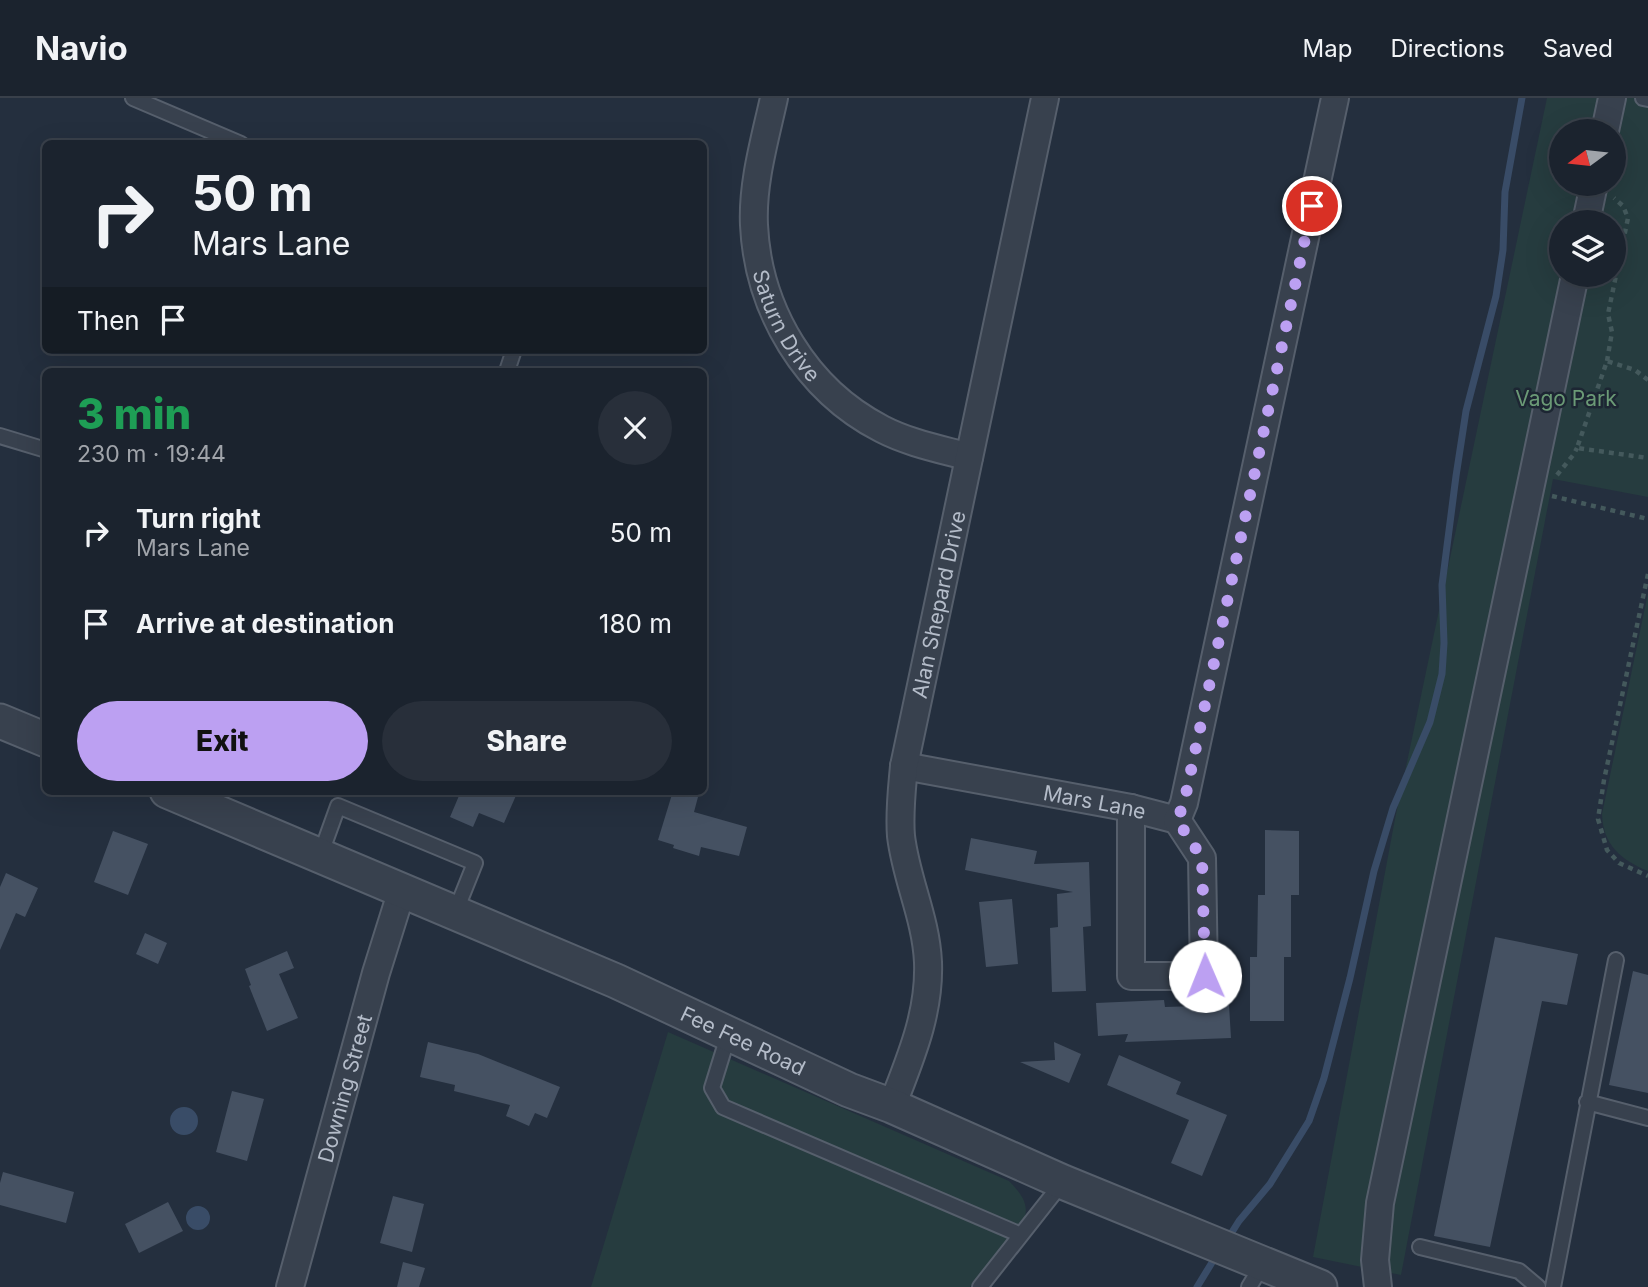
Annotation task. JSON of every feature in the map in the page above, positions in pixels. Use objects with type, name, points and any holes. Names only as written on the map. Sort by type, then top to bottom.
[{"type":"street","name":"Saturn Drive","points":[[774,98],[755,198],[754,224],[762,277],[785,335],[820,383],[860,416],[908,440],[969,457]]},
{"type":"street","name":"Alan Shepard Drive","points":[[892,1106],[920,1031],[928,987],[927,947],[901,836],[904,766],[1045,98]]},
{"type":"street","points":[[1132,808],[1132,976],[1205,976],[1202,858],[1177,820],[1184,803],[1335,98]]},
{"type":"street","points":[[1608,119],[1612,98]]},
{"type":"street","points":[[1378,1287],[1375,1260],[1380,1203],[1572,287]]},
{"type":"street","points":[[0,721],[42,738]]},
{"type":"street","name":"Mars Lane","points":[[904,766],[1132,808],[1177,820]]},
{"type":"street","name":"Fee Fee Road","points":[[176,795],[616,981],[849,1090],[1181,1230],[1256,1270],[1320,1287]]},
{"type":"street","name":"Downing Street","points":[[290,1287],[374,980],[402,890]]},
{"type":"lane","points":[[132,98],[232,140]]},
{"type":"lane","points":[[1643,98],[1648,99]]},
{"type":"lane","points":[[0,436],[42,449]]},
{"type":"lane","points":[[320,856],[338,806],[475,863],[455,913]]},
{"type":"lane","points":[[1553,1287],[1616,960]]},
{"type":"lane","points":[[729,1033],[712,1088],[723,1107],[1021,1235]]},
{"type":"lane","points":[[1587,1102],[1648,1118]]},
{"type":"lane","points":[[980,1287],[1063,1182]]},
{"type":"lane","points":[[1420,1247],[1519,1271],[1538,1287]]},
{"type":"path","points":[[1611,196],[1627,212],[1628,218],[1608,314],[1612,332],[1606,361],[1577,448],[1648,458]]},
{"type":"path","points":[[1606,361],[1635,370],[1648,380]]},
{"type":"path","points":[[1544,494],[1648,519]]},
{"type":"path","points":[[1648,574],[1598,819],[1607,850],[1619,863],[1648,876]]},
{"type":"green space","name":"Vago Park","points":[[1547,98],[1648,98],[1648,497],[1553,479],[1401,1275],[1313,1257],[1395,819]]},
{"type":"green space","points":[[1648,593],[1648,871],[1615,850],[1606,834],[1602,814]]},
{"type":"green space","points":[[668,1032],[1009,1181],[1024,1201],[1026,1211],[1022,1222],[970,1287],[591,1287]]},
{"type":"water","points":[[184,1107],[194,1111],[198,1121],[194,1131],[184,1135],[174,1131],[170,1121],[174,1111]]},
{"type":"water","points":[[198,1206],[207,1209],[210,1218],[207,1227],[198,1230],[189,1227],[186,1218],[189,1209]]},
{"type":"building","points":[[459,795],[516,795],[504,823],[479,813],[473,827],[450,817]]},
{"type":"building","points":[[672,795],[698,797],[694,812],[747,827],[739,856],[701,847],[699,856],[658,840]]},
{"type":"building","points":[[1265,830],[1299,831],[1299,895],[1291,895],[1291,957],[1284,957],[1284,1021],[1250,1021],[1250,957],[1257,957],[1258,895],[1265,895]]},
{"type":"building","points":[[113,831],[148,844],[128,895],[94,882]]},
{"type":"building","points":[[971,838],[1037,851],[1034,864],[1089,862],[1091,926],[1083,927],[1086,991],[1052,992],[1050,928],[1058,927],[1057,894],[1073,892],[965,870]]},
{"type":"building","points":[[6,873],[38,888],[25,917],[16,913],[0,950],[0,887]]},
{"type":"building","points":[[1012,899],[1018,964],[986,967],[979,902]]},
{"type":"building","points":[[145,933],[167,943],[158,964],[136,954]]},
{"type":"building","points":[[1495,937],[1578,954],[1567,1005],[1542,1001],[1490,1247],[1434,1236]]},
{"type":"building","points":[[287,951],[294,968],[279,974],[298,1018],[267,1031],[245,969]]},
{"type":"building","points":[[1633,971],[1648,975],[1648,1093],[1609,1085]]},
{"type":"building","points":[[1164,1000],[1165,1007],[1229,1005],[1231,1038],[1125,1042],[1128,1034],[1098,1036],[1096,1003]]},
{"type":"building","points":[[428,1042],[478,1054],[560,1087],[547,1118],[535,1113],[529,1126],[506,1116],[510,1105],[454,1091],[455,1085],[420,1077]]},
{"type":"building","points":[[1054,1042],[1081,1054],[1069,1083],[1020,1062],[1055,1060]]},
{"type":"building","points":[[1119,1055],[1181,1082],[1176,1094],[1227,1115],[1202,1176],[1171,1163],[1189,1120],[1107,1085]]},
{"type":"building","points":[[232,1091],[264,1099],[247,1161],[216,1152]]},
{"type":"building","points":[[3,1172],[74,1192],[66,1223],[0,1205]]},
{"type":"building","points":[[393,1196],[424,1204],[412,1252],[380,1243]]},
{"type":"building","points":[[168,1202],[183,1231],[139,1253],[125,1224]]},
{"type":"building","points":[[403,1262],[425,1268],[419,1287],[397,1287]]},
{"type":"waterway","points":[[1227,1240],[1270,1184],[1309,1121],[1324,1078],[1374,871],[1393,808],[1430,722],[1442,674],[1442,585],[1456,476],[1466,411],[1496,296],[1503,250],[1505,192],[1522,98]]},
{"type":"waterway","points":[[1197,1287],[1216,1256]]},
{"type":"route","points":[[1205,976],[1202,858],[1177,820],[1184,803],[1312,206]]}]
